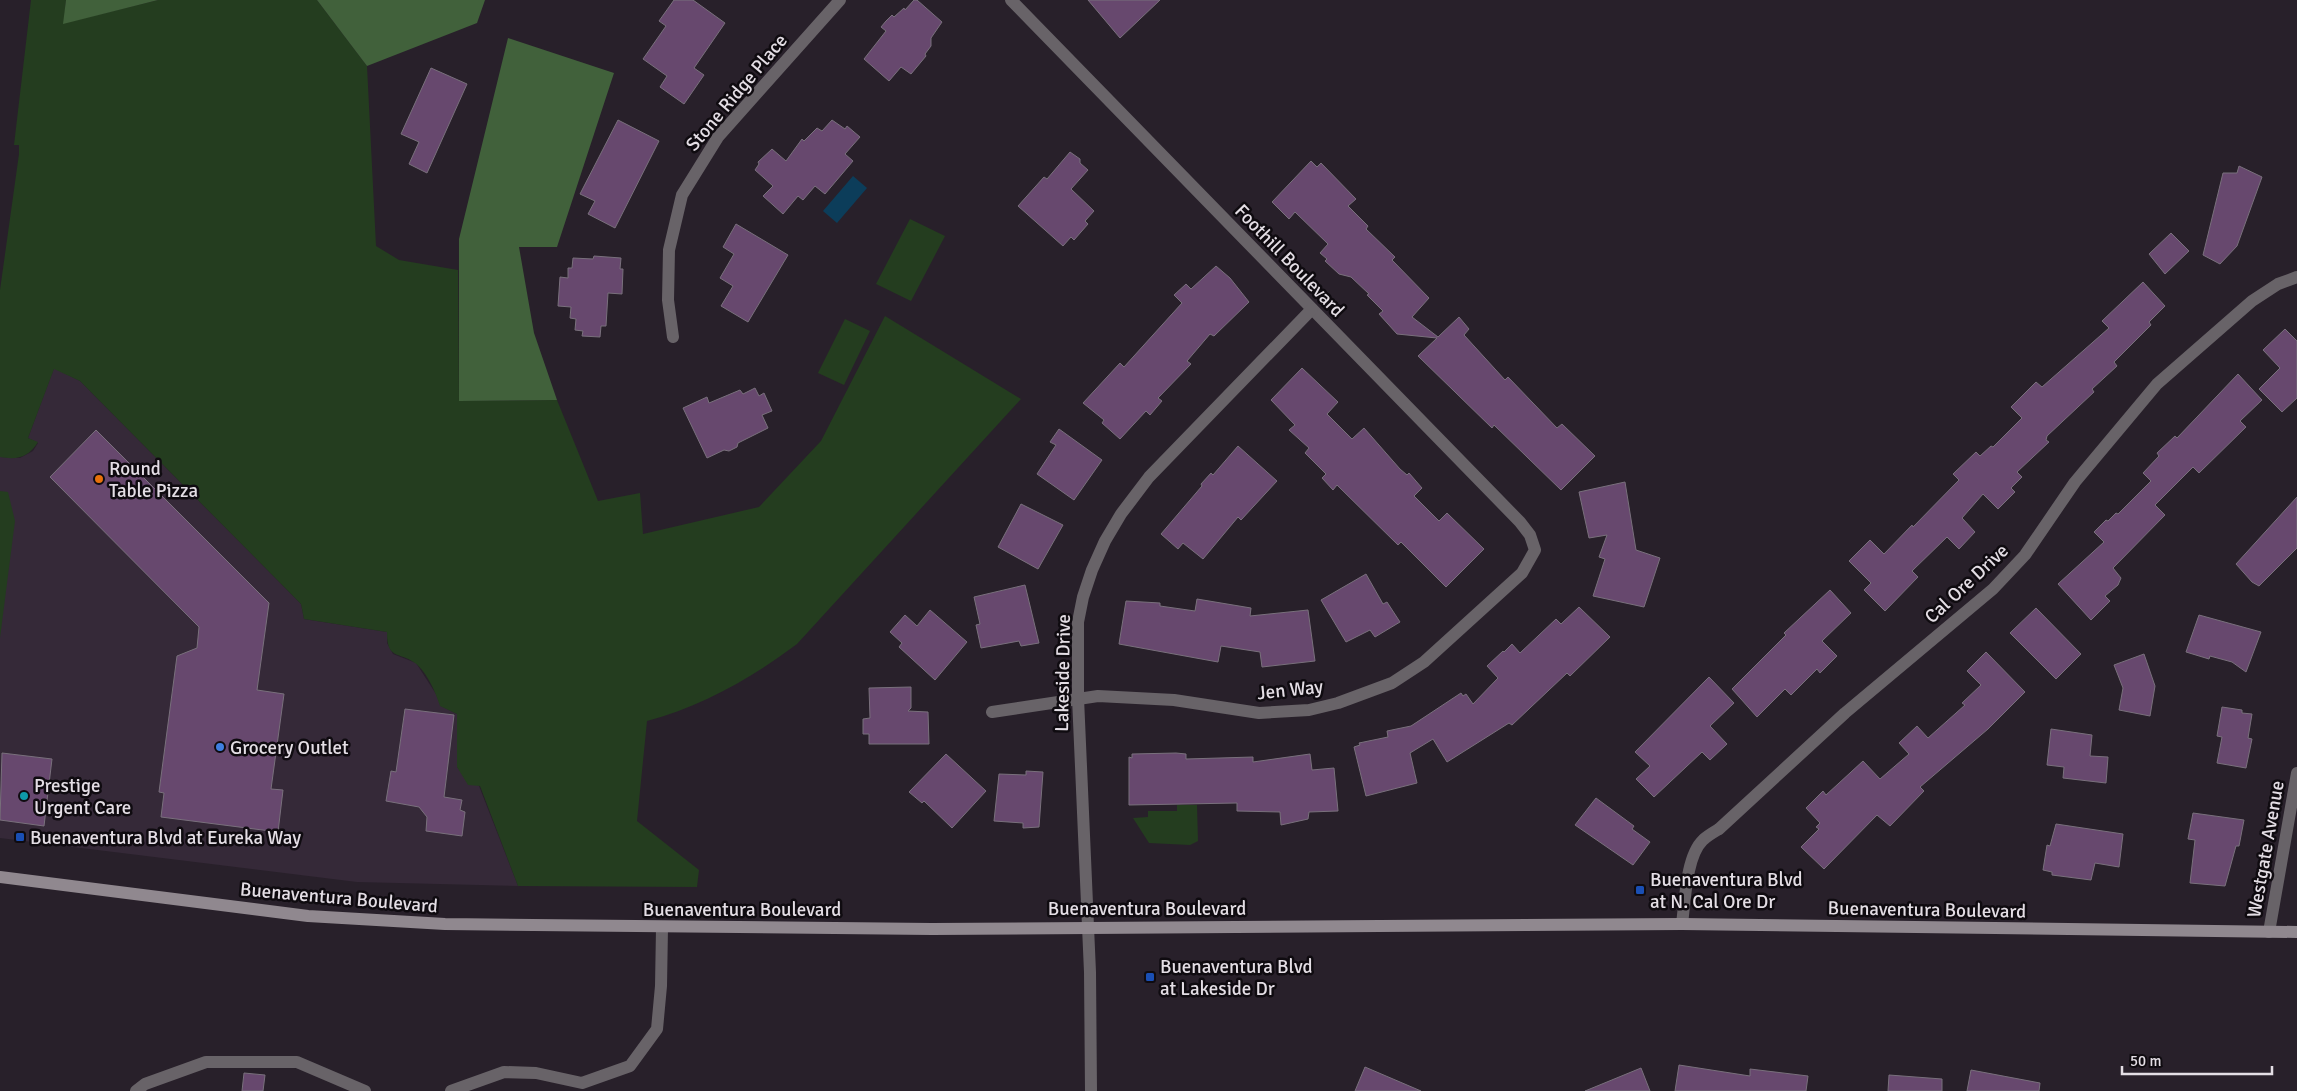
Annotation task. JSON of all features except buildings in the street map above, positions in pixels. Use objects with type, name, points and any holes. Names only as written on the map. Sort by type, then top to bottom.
[{"type":"main road","name":"Buenaventura Boulevard","points":[[0,877],[308,916],[445,924],[662,928],[774,926],[932,929],[1087,926],[1682,924],[2297,932]]},
{"type":"street","name":"Stone Ridge Place","points":[[673,337],[668,300],[669,250],[682,195],[718,136],[840,0]]},
{"type":"street","name":"Foothill Boulevard","points":[[1011,0],[1520,522],[1530,535],[1535,550]]},
{"type":"street","name":"Cal Ore Drive","points":[[1682,924],[1688,874],[1696,850],[1702,841],[1719,829],[1846,714],[1993,589],[2024,555],[2075,482],[2157,384],[2252,302],[2278,284],[2297,277]]},
{"type":"street","name":"Lakeside Drive","points":[[1091,1091],[1078,698],[1078,622],[1083,597],[1092,570],[1120,514],[1149,477],[1312,309]]},
{"type":"street","name":"Jen Way","points":[[992,712],[1098,696],[1174,700],[1259,713],[1309,710],[1338,703],[1392,683],[1424,662],[1522,573],[1535,550]]},
{"type":"street","name":"Westgate Avenue","points":[[2269,932],[2297,773]]},
{"type":"street","points":[[451,1091],[504,1072],[536,1073],[582,1083],[630,1066],[657,1029],[662,986],[662,928]]},
{"type":"street","points":[[136,1091],[145,1084],[206,1062],[297,1062],[365,1091]]},
{"type":"shaded area","points":[[54,368],[80,381],[301,604],[304,619],[387,632],[387,643],[393,654],[416,663],[436,694],[441,706],[457,714],[457,767],[479,786],[518,886],[357,882],[0,838],[0,457],[20,458],[33,451],[38,443],[28,438]]},
{"type":"green space","points":[[31,0],[66,0],[64,23],[158,0],[317,0],[367,66],[376,246],[399,260],[458,270],[459,401],[557,400],[598,501],[640,493],[643,534],[759,507],[821,441],[885,316],[1021,399],[797,644],[726,690],[667,715],[647,721],[637,821],[699,870],[697,887],[518,886],[480,786],[468,785],[457,767],[457,714],[440,706],[431,683],[419,667],[409,659],[391,651],[387,632],[304,619],[301,604],[80,381],[54,369],[28,438],[38,442],[30,452],[22,457],[0,457],[0,290],[19,154],[19,145],[14,145]]},
{"type":"green space","points":[[66,0],[158,0],[63,24]]},
{"type":"green space","points":[[317,0],[485,0],[477,23],[367,66]]},
{"type":"green space","points":[[508,38],[614,73],[557,247],[519,247],[534,333],[557,400],[459,401],[459,239]]},
{"type":"green space","points":[[910,219],[945,236],[911,301],[876,284]]},
{"type":"green space","points":[[845,319],[870,331],[844,385],[818,373]]},
{"type":"green space","points":[[0,491],[8,492],[15,521],[0,638]]},
{"type":"green space","points":[[1177,805],[1197,805],[1198,841],[1190,845],[1149,843],[1133,818],[1148,817],[1148,811],[1177,811]]},
{"type":"water","points":[[853,176],[867,188],[837,223],[823,211]]},
{"type":"place","name":"Round Table Pizza","points":[[99,479]]},
{"type":"place","name":"Grocery Outlet","points":[[220,747]]},
{"type":"place","name":"Prestige Urgent Care","points":[[24,796]]},
{"type":"place","name":"Buenaventura Blvd at Eureka Way","points":[[20,837]]},
{"type":"place","name":"Buenaventura Blvd at N. Cal Ore Dr","points":[[1640,890]]},
{"type":"place","name":"Buenaventura Blvd at Lakeside Dr","points":[[1150,977]]}]
